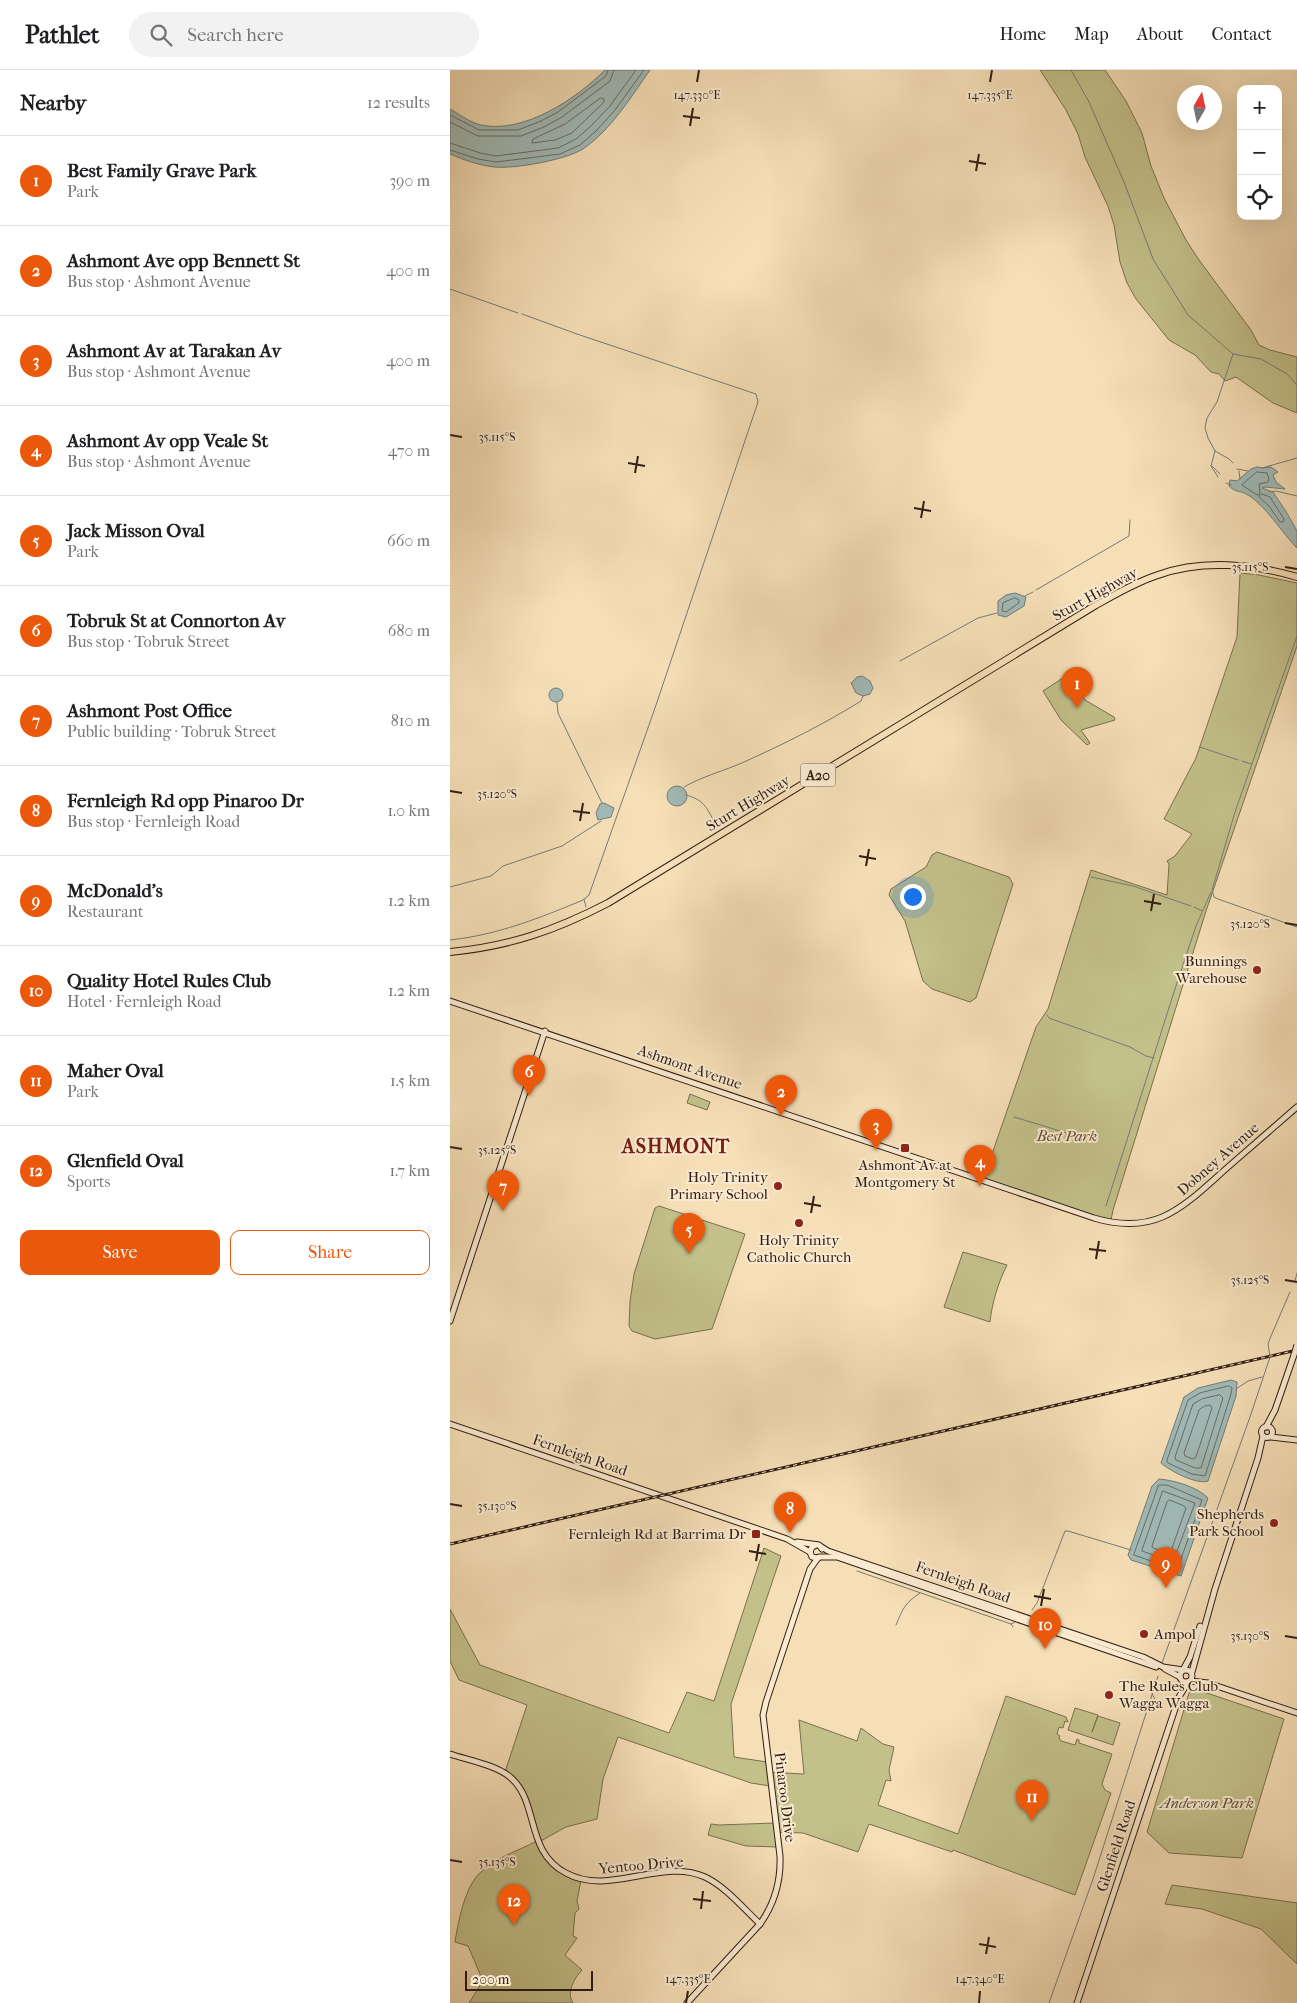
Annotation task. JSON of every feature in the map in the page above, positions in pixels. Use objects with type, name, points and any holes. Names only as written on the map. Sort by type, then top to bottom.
[{"type":"highway","name":"Sturt Highway","points":[[450,952],[479,948],[539,935],[574,921],[608,904],[1096,605],[1157,575],[1200,566],[1234,566],[1271,570],[1297,577]]},
{"type":"street","name":"Ashmont Avenue","points":[[450,1001],[545,1031],[1094,1218],[1119,1224],[1151,1221]]},
{"type":"street","points":[[450,1321],[545,1031]]},
{"type":"street","name":"Dobney Avenue","points":[[1151,1221],[1170,1214],[1187,1203],[1297,1107]]},
{"type":"street","points":[[1297,1345],[1215,1589],[1190,1657],[1180,1678],[1184,1682],[1208,1683],[1297,1713]]},
{"type":"street","name":"Fernleigh Road","points":[[450,1424],[787,1540],[818,1546],[1143,1657],[1163,1667],[1183,1670]]},
{"type":"street","points":[[1269,1433],[1294,1440]]},
{"type":"street","name":"Fernleigh Road","points":[[787,1540],[818,1557],[837,1557],[1167,1670],[1180,1678]]},
{"type":"street","points":[[810,1554],[812,1547],[818,1546],[823,1552],[818,1557]]},
{"type":"street","name":"Pinaroo Drive","points":[[810,1554],[810,1569]]},
{"type":"street","name":"Pinaroo Drive","points":[[687,2003],[760,1924],[774,1899],[779,1881],[780,1864],[763,1715],[810,1569],[818,1557]]},
{"type":"street","points":[[1189,1681],[1215,1589]]},
{"type":"street","points":[[1183,1670],[1188,1670],[1208,1683]]},
{"type":"street","name":"Glenfield Road","points":[[1179,1697],[1180,1678]]},
{"type":"street","name":"Glenfield Road","points":[[1077,2003],[1179,1697],[1189,1681]]},
{"type":"street","name":"Yentoo Drive","points":[[450,1754],[498,1770],[514,1781],[524,1797],[542,1850],[551,1862],[565,1873],[582,1880],[598,1881],[675,1872],[697,1874],[718,1886],[760,1924]]},
{"type":"green space","points":[[1040,70],[1105,70],[1126,101],[1142,133],[1151,166],[1164,198],[1199,260],[1251,330],[1259,345],[1297,357],[1297,413],[1273,403],[1236,377],[1225,381],[1219,374],[1211,372],[1195,355],[1169,340],[1136,299],[1127,283],[1120,262],[1114,225],[1108,206],[1085,157],[1078,134],[1066,110]]},
{"type":"green space","name":"Best Park","points":[[1240,573],[1297,583],[1297,646],[1206,911],[1111,1220],[983,1180],[1036,1027],[1048,1009],[1091,870],[1167,895],[1169,864],[1167,861],[1175,856],[1192,834],[1164,819],[1196,758],[1237,637]]},
{"type":"green space","points":[[1069,674],[1085,700],[1114,717],[1115,720],[1081,730],[1090,743],[1087,745],[1061,720],[1043,691]]},
{"type":"green space","points":[[937,852],[1009,877],[1013,884],[976,998],[970,1002],[932,989],[923,981],[905,921],[889,895],[891,889],[926,867],[932,855]]},
{"type":"green space","points":[[690,1094],[710,1102],[707,1110],[687,1103]]},
{"type":"green space","points":[[659,1206],[745,1234],[712,1329],[655,1339],[632,1331],[629,1326],[634,1274],[655,1208]]},
{"type":"green space","points":[[963,1252],[1007,1265],[996,1293],[990,1322],[944,1307]]},
{"type":"green space","points":[[764,1548],[781,1556],[731,1704],[734,1757],[767,1762],[768,1772],[804,1774],[799,1720],[857,1741],[861,1728],[883,1744],[894,1747],[889,1770],[891,1781],[886,1780],[878,1805],[958,1834],[1006,1696],[1066,1717],[1068,1722],[1065,1721],[1063,1728],[1059,1727],[1057,1734],[1060,1736],[1061,1741],[1075,1745],[1077,1739],[1079,1743],[1112,1754],[1102,1784],[1105,1790],[1111,1793],[1075,1895],[953,1850],[952,1852],[869,1824],[858,1852],[803,1833],[776,1832],[778,1847],[746,1846],[708,1835],[711,1824],[775,1823],[770,1786],[751,1783],[618,1737],[603,1779],[597,1819],[566,1827],[539,1842],[522,1791],[505,1772],[527,1705],[459,1680],[450,1661],[450,1609],[480,1665],[669,1733],[687,1692],[714,1701]]},
{"type":"green space","name":"Anderson Park","points":[[1195,1689],[1284,1719],[1242,1858],[1169,1853],[1147,1832],[1189,1693]]},
{"type":"green space","points":[[1075,1708],[1098,1715],[1092,1732],[1098,1716],[1120,1723],[1113,1745],[1068,1730]]},
{"type":"green space","points":[[537,1841],[551,1863],[581,1880],[577,1901],[579,1909],[575,1913],[573,1936],[577,1938],[565,1955],[582,1970],[576,1977],[571,1990],[570,1994],[573,2003],[469,2003],[483,1981],[468,1946],[455,1942],[468,1890],[477,1876],[490,1865]]},
{"type":"green space","points":[[1172,1885],[1297,1903],[1297,1964],[1261,1929],[1202,1909],[1165,1904]]},
{"type":"water","points":[[605,70],[650,70],[611,123],[583,149],[552,160],[503,167],[477,164],[450,154],[450,109],[481,125],[514,124],[548,112],[564,103]]},
{"type":"water","points":[[1271,467],[1278,472],[1273,475],[1276,482],[1285,489],[1262,488],[1273,492],[1287,513],[1297,531],[1297,548],[1259,504],[1246,494],[1229,486],[1230,480],[1237,481],[1251,469]]},
{"type":"water","points":[[1015,593],[1026,597],[1024,606],[1006,617],[998,615],[998,601],[1006,595]]},
{"type":"water","points":[[862,676],[870,681],[873,688],[870,694],[863,696],[856,693],[851,683],[857,677]]},
{"type":"water","points":[[553,688],[559,688],[563,695],[559,702],[553,702],[549,698],[549,692]]},
{"type":"water","points":[[677,786],[684,789],[687,796],[684,803],[677,806],[670,803],[667,796],[670,789]]},
{"type":"water","points":[[604,803],[614,808],[611,817],[598,820],[596,813],[600,804]]},
{"type":"water","points":[[1231,1380],[1237,1382],[1236,1396],[1208,1481],[1203,1482],[1191,1479],[1161,1463],[1184,1397],[1198,1388]]},
{"type":"water","points":[[1159,1479],[1185,1485],[1204,1494],[1208,1498],[1181,1576],[1131,1560],[1128,1555],[1152,1486]]},
{"type":"waterway","points":[[1071,70],[1089,102],[1124,182],[1153,259],[1188,315],[1233,354],[1261,359],[1287,374],[1297,385]]},
{"type":"waterway","points":[[450,289],[518,313]]},
{"type":"waterway","points":[[450,940],[467,938],[518,925],[583,900],[589,895],[655,708],[758,402],[756,394],[522,314]]},
{"type":"waterway","points":[[1233,354],[1217,402],[1207,418],[1205,428],[1215,451],[1233,463]]},
{"type":"waterway","points":[[1215,451],[1211,466],[1218,477]]},
{"type":"waterway","points":[[1262,468],[1297,458]]},
{"type":"waterway","points":[[1212,466],[1220,474]]},
{"type":"waterway","points":[[1237,469],[1248,471]]},
{"type":"waterway","points":[[1239,471],[1240,479]]},
{"type":"waterway","points":[[1226,483],[1231,485]]},
{"type":"waterway","points":[[1269,492],[1276,491],[1297,496]]},
{"type":"waterway","points":[[1036,590],[1129,536],[1130,520]]},
{"type":"waterway","points":[[1025,596],[1033,592]]},
{"type":"waterway","points":[[900,661],[978,618],[997,613]]},
{"type":"waterway","points":[[1297,636],[1235,812],[1212,890],[1214,897],[1218,899],[1297,927]]},
{"type":"waterway","points":[[684,787],[744,762],[804,733],[861,701],[863,696]]},
{"type":"waterway","points":[[557,702],[558,713],[602,803]]},
{"type":"waterway","points":[[1200,747],[1238,760]]},
{"type":"waterway","points":[[1242,761],[1251,764]]},
{"type":"waterway","points":[[686,795],[702,803],[717,826]]},
{"type":"waterway","points":[[450,887],[491,876],[503,866],[562,846],[601,821]]},
{"type":"waterway","points":[[1091,877],[1133,886],[1191,906]]},
{"type":"waterway","points":[[1106,1206],[1196,926],[1211,892]]},
{"type":"waterway","points":[[584,899],[586,907]]},
{"type":"waterway","points":[[1194,907],[1202,911]]},
{"type":"waterway","points":[[1047,1015],[1049,1018],[1130,1047],[1146,1056],[1154,1058]]},
{"type":"waterway","points":[[1014,1117],[1087,1139]]},
{"type":"waterway","points":[[1295,1281],[1297,1273]]},
{"type":"waterway","points":[[1162,1663],[1270,1357],[1268,1344],[1290,1292]]},
{"type":"waterway","points":[[1236,1389],[1248,1381],[1262,1377]]},
{"type":"waterway","points":[[1032,1610],[1037,1603],[1065,1531],[1131,1550]]},
{"type":"waterway","points":[[857,1571],[1011,1624]]},
{"type":"waterway","points":[[896,1625],[905,1606],[920,1593]]},
{"type":"waterway","points":[[1013,1627],[1011,1624],[1015,1622]]},
{"type":"waterway","points":[[1049,2003],[1093,1879],[1158,1676]]},
{"type":"waterway","points":[[1152,1694],[1159,1706]]},
{"type":"railway","points":[[450,1544],[1297,1350]]},
{"type":"place","name":"Best Family Grave Park","points":[[1077,708]]},
{"type":"place","name":"Bunnings Warehouse","points":[[1257,970]]},
{"type":"place","name":"Tobruk St at Connorton Av","points":[[529,1096]]},
{"type":"place","name":"Ashmont Ave opp Bennett St","points":[[781,1116]]},
{"type":"place","name":"Ashmont Av at Montgomery St","points":[[905,1148]]},
{"type":"place","name":"Ashmont Av at Tarakan Av","points":[[876,1150]]},
{"type":"place","name":"Holy Trinity Primary School","points":[[778,1186]]},
{"type":"place","name":"Ashmont Av opp Veale St","points":[[980,1186]]},
{"type":"place","name":"Ashmont Post Office","points":[[503,1211]]},
{"type":"place","name":"Holy Trinity Catholic Church","points":[[799,1223]]},
{"type":"place","name":"Jack Misson Oval","points":[[689,1254]]},
{"type":"place","name":"Shepherds Park School","points":[[1274,1523]]},
{"type":"place","name":"Fernleigh Rd opp Pinaroo Dr","points":[[790,1533]]},
{"type":"place","name":"Fernleigh Rd at Barrima Dr","points":[[756,1534]]},
{"type":"place","name":"McDonald's","points":[[1166,1588]]},
{"type":"place","name":"Ampol","points":[[1144,1634]]},
{"type":"place","name":"Quality Hotel Rules Club","points":[[1045,1649]]},
{"type":"place","name":"The Rules Club Wagga Wagga","points":[[1109,1695]]},
{"type":"place","name":"Maher Oval","points":[[1032,1821]]},
{"type":"place","name":"Glenfield Oval","points":[[514,1925]]},
{"type":"district","name":"ASHMONT","points":[[676,1146]]}]
